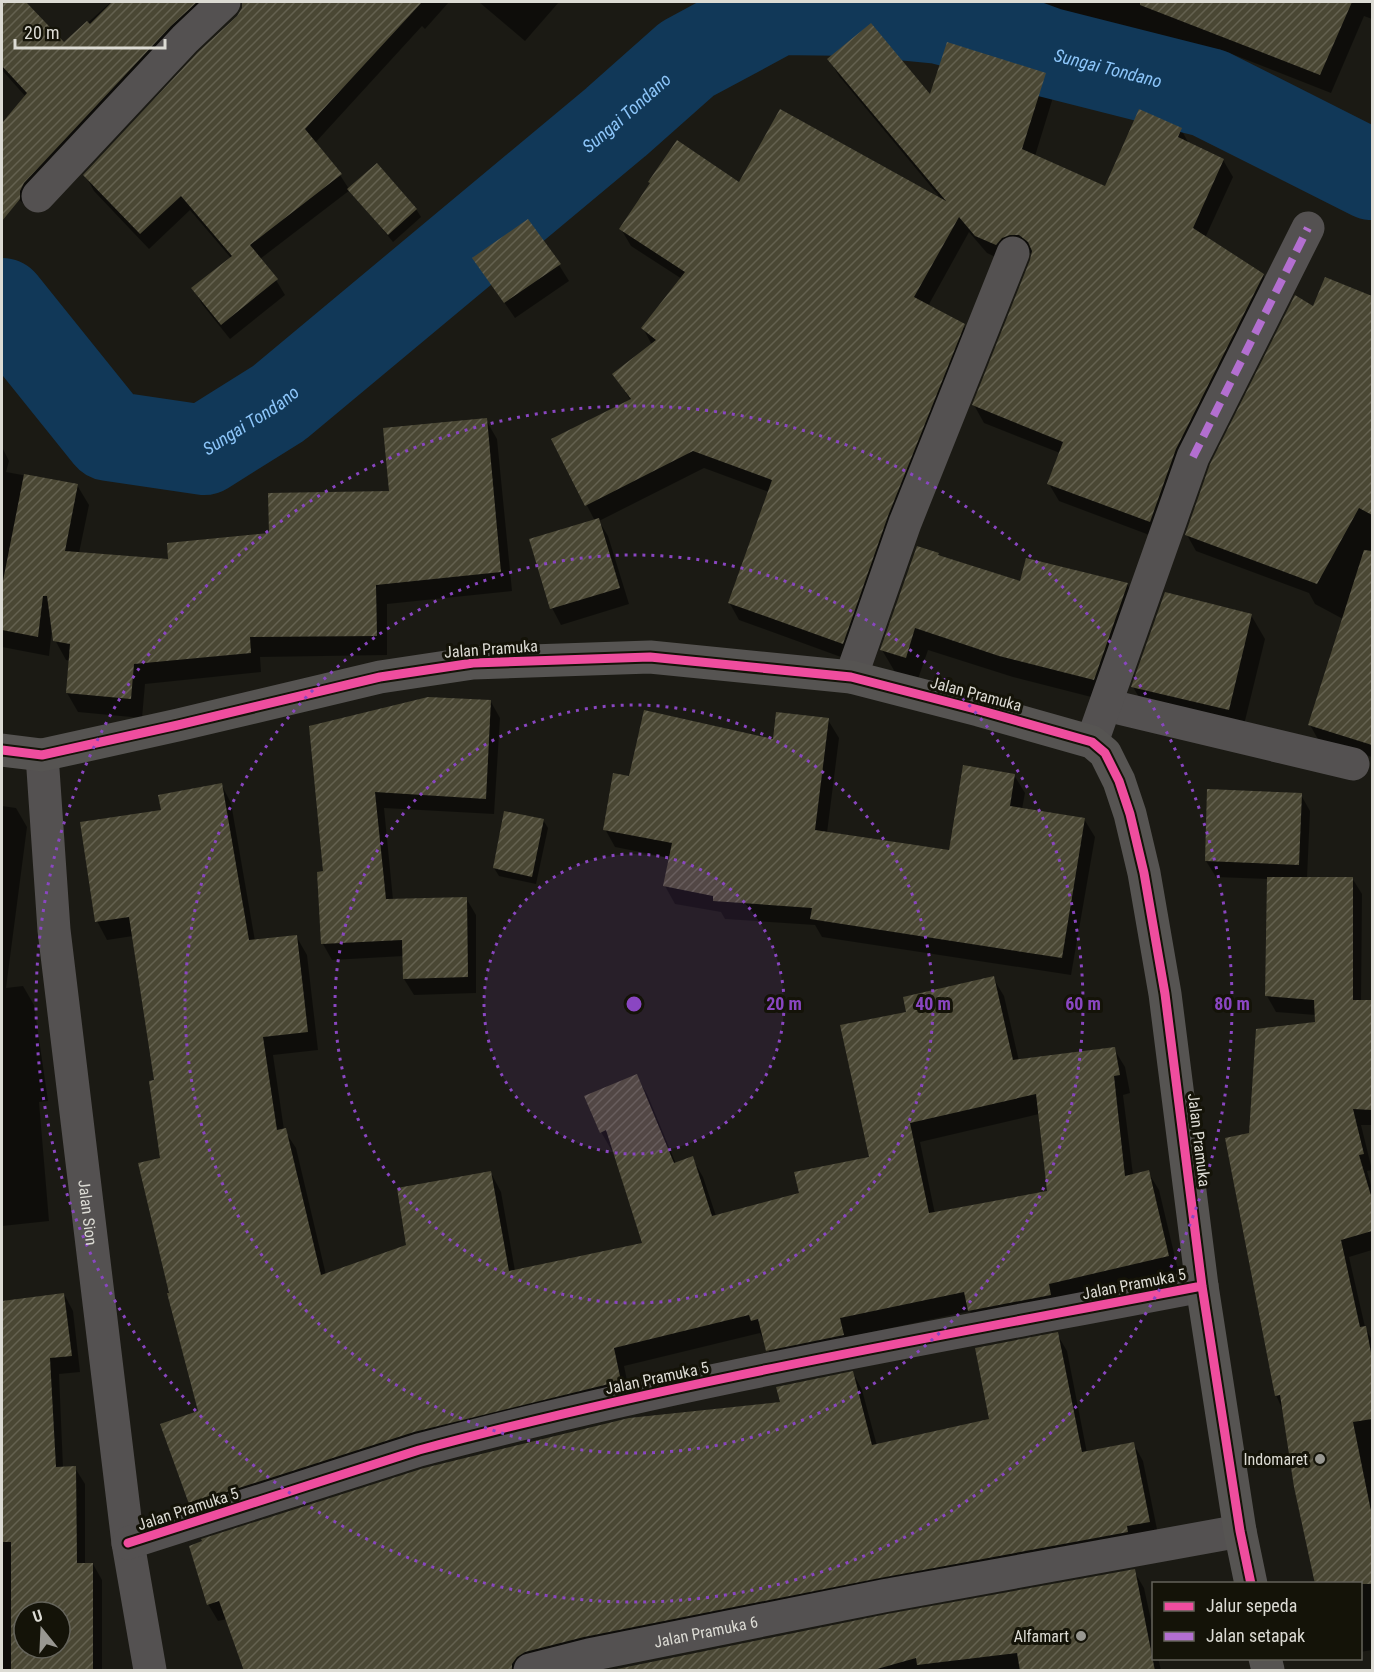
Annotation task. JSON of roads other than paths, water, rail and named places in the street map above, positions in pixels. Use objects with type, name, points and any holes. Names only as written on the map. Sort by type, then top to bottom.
[{"type":"street","points":[[38,196],[185,39],[224,2]]},
{"type":"street","points":[[1092,742],[1193,457],[1308,228]]},
{"type":"street","points":[[851,677],[905,523],[1013,253]]},
{"type":"street","name":"Jalan Pramuka","points":[[2,750],[42,755],[380,677],[473,663],[650,657],[851,677],[1092,742],[1106,753],[1119,781],[1130,814],[1144,873],[1166,994],[1202,1286],[1240,1531],[1251,1582]]},
{"type":"street","points":[[1106,705],[1353,764]]},
{"type":"street","name":"Jalan Sion","points":[[42,755],[54,930],[128,1543],[150,1671]]},
{"type":"street","name":"Jalan Pramuka 5","points":[[128,1543],[465,1437],[791,1365],[1202,1286]]},
{"type":"street","name":"Jalan Pramuka 6","points":[[530,1671],[589,1655],[883,1596],[1240,1531]]},
{"type":"waterway","name":"Sungai Tondano","points":[[2,303],[109,436],[204,450],[279,403],[616,122],[687,59],[778,10],[858,11],[940,19],[992,32],[1047,52],[1209,93],[1372,175]]},
{"type":"place","name":"Indomaret","points":[[1320,1459]]},
{"type":"place","name":"Alfamart","points":[[1081,1636]]}]
